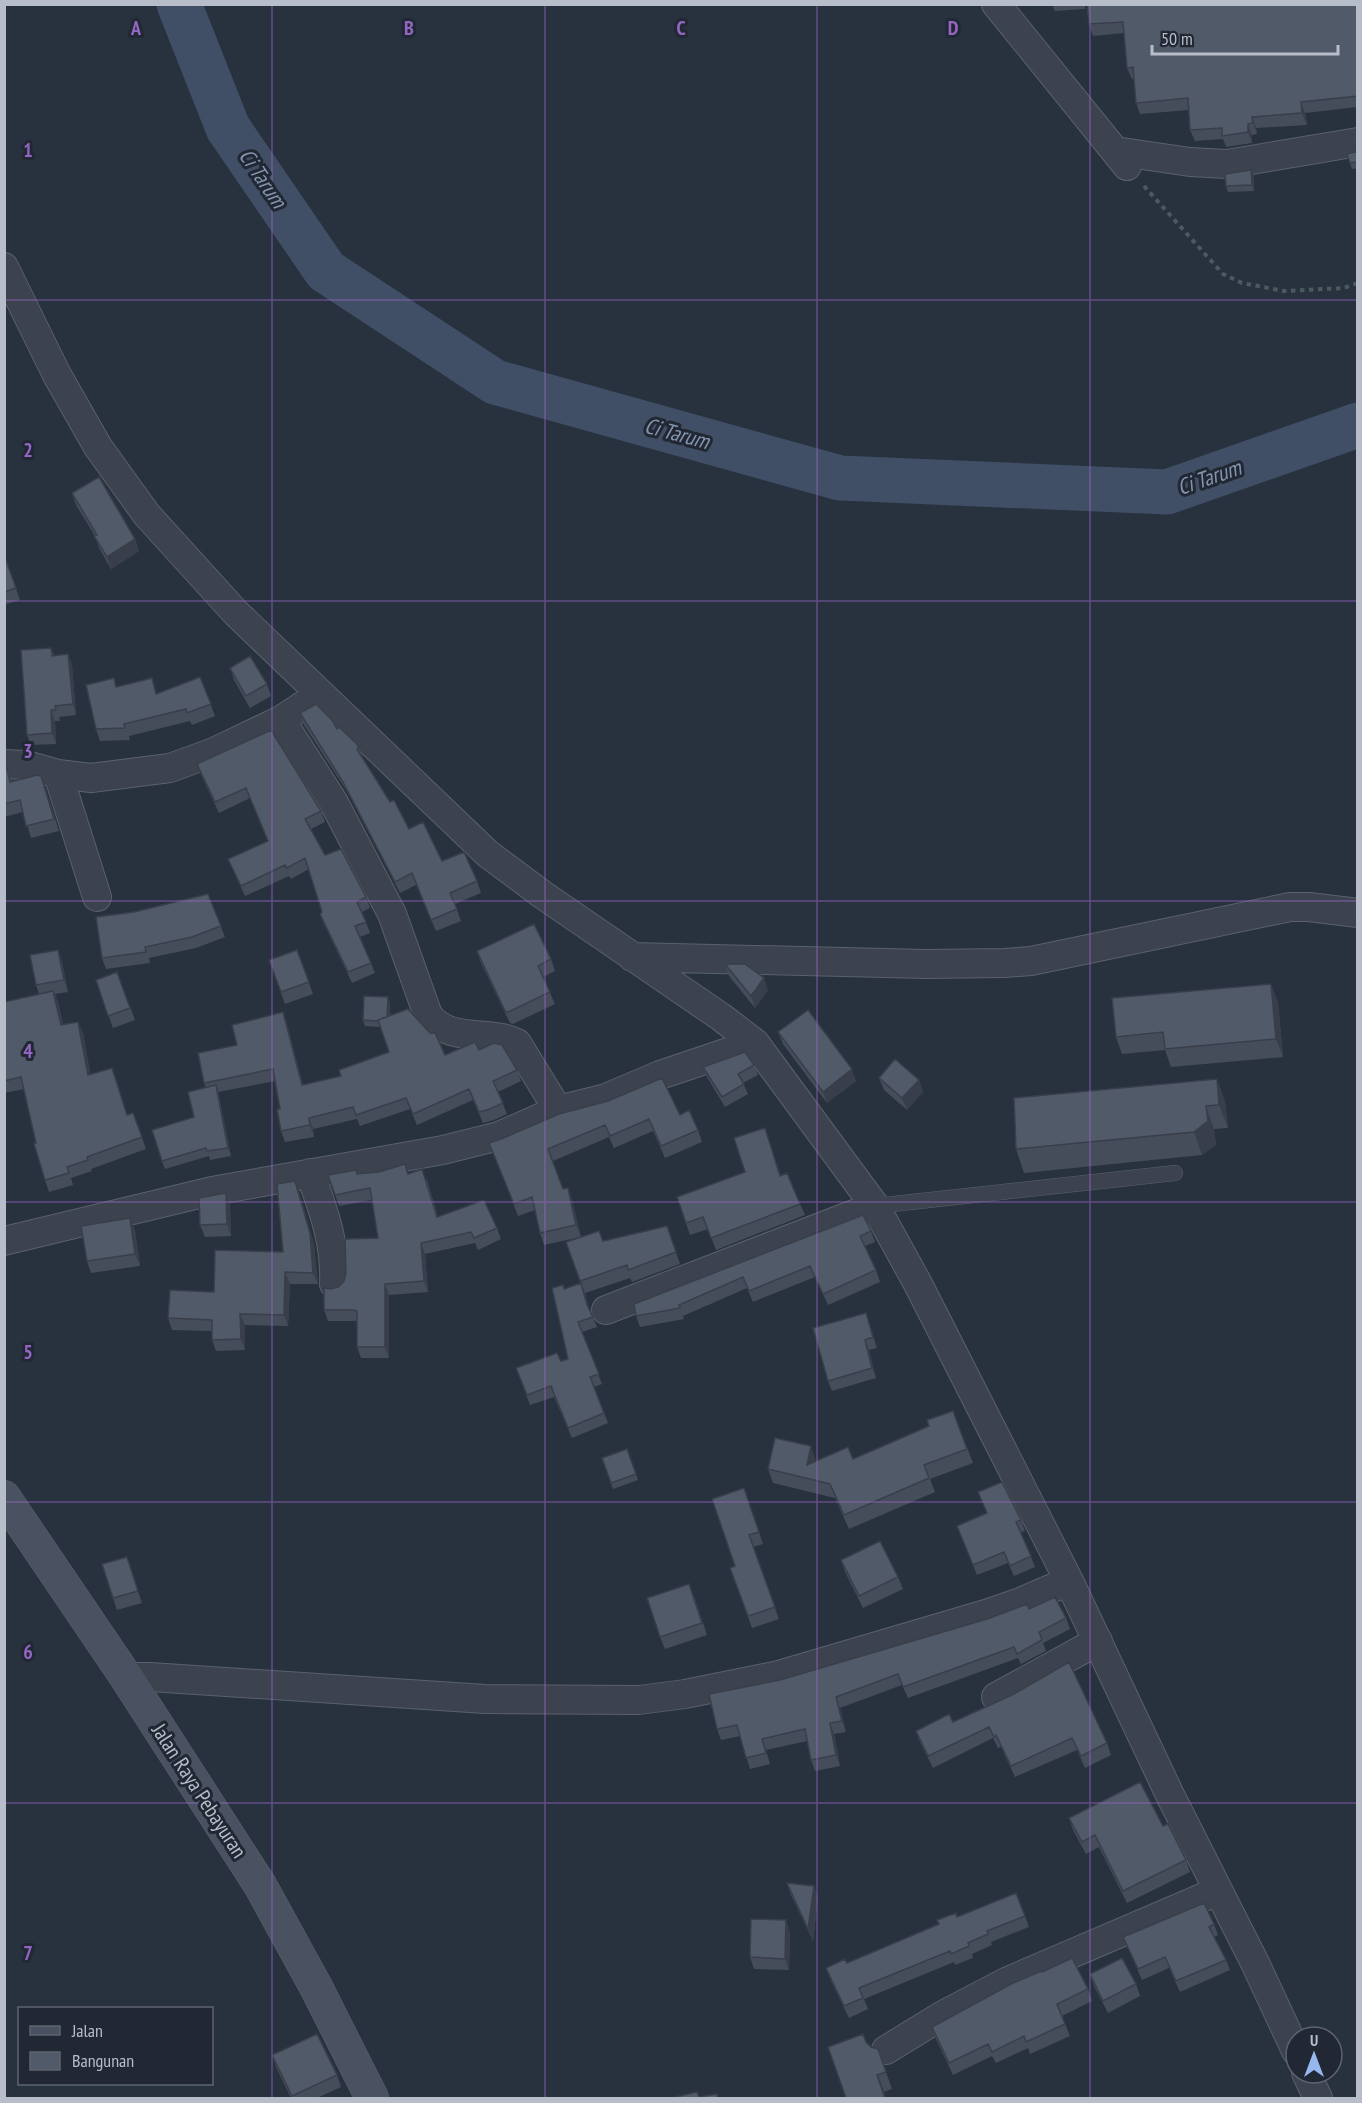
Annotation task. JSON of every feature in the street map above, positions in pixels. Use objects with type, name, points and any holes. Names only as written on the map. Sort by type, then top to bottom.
[{"type":"main road","name":"Jalan Raya Pebayuran","points":[[4,1497],[126,1677],[260,1885],[316,1987],[372,2098]]},
{"type":"street","points":[[996,4],[1134,174]]},
{"type":"street","points":[[1115,151],[1190,162],[1227,164],[1358,142]]},
{"type":"street","points":[[4,267],[57,375],[98,447],[147,515],[236,613],[488,854],[755,1043],[874,1206],[918,1284],[1069,1581],[1284,2026]]},
{"type":"street","points":[[4,765],[26,765],[58,774],[91,778],[170,768],[214,752],[281,720],[320,695]]},
{"type":"street","points":[[281,720],[333,801],[392,914],[428,1015],[434,1023],[445,1030],[517,1043],[558,1110]]},
{"type":"street","points":[[58,774],[97,897]]},
{"type":"street","points":[[632,957],[926,964],[1004,963],[1031,961],[1290,907],[1358,913]]},
{"type":"street","points":[[4,1241],[212,1191],[443,1150],[499,1136],[558,1110],[606,1098],[660,1075],[755,1043]]},
{"type":"street","points":[[310,1173],[324,1211],[335,1260],[334,1284]]},
{"type":"street","points":[[606,1310],[874,1206]]},
{"type":"street","points":[[126,1677],[210,1680],[485,1699],[639,1700],[685,1694],[779,1675],[986,1614],[1069,1581]]},
{"type":"street","points":[[996,1697],[1098,1641]]},
{"type":"street","points":[[886,2050],[942,2015],[1008,1981],[1218,1891]]},
{"type":"lane","points":[[874,1206],[1175,1173]]},
{"type":"path","points":[[1134,174],[1223,273],[1242,283],[1284,291],[1335,289],[1358,283]]},
{"type":"building","points":[[1087,4],[1358,4],[1358,96],[1301,102],[1302,113],[1252,117],[1253,123],[1248,124],[1248,132],[1222,136],[1222,128],[1190,130],[1188,98],[1136,103],[1133,67],[1127,68],[1123,22],[1089,24]]},
{"type":"building","points":[[1358,151],[1358,162],[1350,163],[1347,154]]},
{"type":"building","points":[[1251,170],[1252,185],[1226,186],[1225,174]]},
{"type":"building","points":[[99,477],[135,539],[107,557],[72,493]]},
{"type":"building","points":[[4,555],[16,588],[4,592]]},
{"type":"building","points":[[51,648],[52,656],[68,654],[73,704],[55,706],[56,710],[51,710],[52,733],[27,735],[21,650]]},
{"type":"building","points":[[250,656],[267,684],[246,696],[230,668]]},
{"type":"building","points":[[200,677],[211,704],[187,713],[186,709],[124,724],[125,728],[96,729],[86,685],[114,678],[116,687],[152,678],[156,694]]},
{"type":"building","points":[[316,704],[332,720],[337,729],[339,727],[356,743],[359,748],[357,749],[390,802],[394,800],[409,829],[423,822],[442,861],[464,852],[477,881],[450,893],[457,909],[431,920],[412,873],[395,882],[343,782],[300,713]]},
{"type":"building","points":[[271,730],[321,811],[305,819],[325,855],[341,849],[366,897],[357,902],[366,922],[355,926],[371,963],[348,972],[320,914],[322,912],[305,858],[287,868],[285,865],[241,886],[228,859],[268,841],[246,788],[215,802],[197,764]]},
{"type":"building","points":[[4,768],[7,769],[10,782],[41,776],[54,819],[26,826],[20,800],[4,804]]},
{"type":"building","points":[[208,894],[221,926],[192,937],[145,947],[146,952],[102,958],[96,917],[134,912]]},
{"type":"building","points":[[534,924],[551,959],[538,966],[550,992],[508,1012],[505,1011],[477,951]]},
{"type":"building","points":[[58,950],[64,980],[36,985],[30,955]]},
{"type":"building","points":[[297,950],[309,982],[281,992],[269,960]]},
{"type":"building","points":[[725,964],[745,964],[764,978],[751,996]]},
{"type":"building","points":[[117,972],[130,1008],[108,1016],[96,980]]},
{"type":"building","points":[[1271,984],[1276,1039],[1165,1049],[1163,1032],[1116,1037],[1112,998]]},
{"type":"building","points":[[53,991],[61,1025],[78,1022],[88,1075],[112,1068],[127,1115],[133,1113],[142,1137],[87,1157],[88,1160],[67,1167],[69,1173],[45,1180],[34,1144],[36,1143],[21,1077],[4,1081],[4,1002]]},
{"type":"building","points":[[364,996],[388,997],[387,1017],[378,1021],[363,1020]]},
{"type":"building","points":[[408,1009],[430,1033],[435,1033],[445,1055],[475,1042],[479,1050],[494,1043],[502,1045],[517,1070],[493,1081],[503,1103],[479,1112],[469,1089],[413,1114],[406,1098],[356,1115],[353,1107],[309,1118],[310,1125],[281,1131],[277,1109],[280,1109],[273,1069],[204,1083],[198,1053],[237,1045],[232,1025],[283,1012],[302,1085],[341,1076],[339,1070],[389,1052],[378,1020]]},
{"type":"building","points":[[808,1010],[852,1069],[823,1092],[778,1032]]},
{"type":"building","points":[[745,1052],[754,1065],[738,1074],[744,1084],[722,1097],[703,1067]]},
{"type":"building","points":[[895,1059],[919,1080],[902,1098],[879,1078]]},
{"type":"building","points":[[662,1078],[680,1115],[689,1110],[698,1130],[661,1146],[649,1119],[610,1136],[605,1125],[548,1149],[563,1189],[568,1188],[576,1225],[540,1233],[532,1197],[514,1204],[489,1143],[559,1114],[608,1101]]},
{"type":"building","points":[[1217,1079],[1219,1105],[1206,1106],[1208,1121],[1194,1132],[1016,1149],[1014,1098]]},
{"type":"building","points":[[216,1085],[228,1148],[207,1151],[206,1148],[162,1161],[152,1130],[194,1117],[188,1092]]},
{"type":"building","points":[[765,1128],[780,1176],[787,1173],[800,1204],[711,1238],[703,1217],[686,1223],[677,1197],[745,1172],[734,1138]]},
{"type":"building","points":[[405,1164],[408,1174],[422,1169],[437,1217],[484,1200],[497,1228],[474,1238],[471,1232],[421,1243],[424,1281],[385,1284],[385,1347],[357,1347],[357,1311],[324,1310],[324,1288],[338,1287],[344,1281],[346,1273],[345,1239],[378,1238],[370,1188],[335,1195],[328,1175],[356,1170],[357,1174],[379,1172]]},
{"type":"building","points":[[295,1181],[310,1233],[313,1273],[285,1272],[284,1315],[240,1314],[241,1339],[212,1340],[212,1320],[168,1318],[170,1290],[214,1292],[215,1250],[283,1252],[277,1184]]},
{"type":"building","points":[[226,1193],[227,1224],[200,1225],[199,1198]]},
{"type":"building","points":[[863,1215],[871,1231],[860,1236],[876,1270],[823,1294],[810,1266],[749,1291],[743,1277],[679,1305],[680,1308],[636,1316],[634,1304]]},
{"type":"building","points":[[130,1218],[135,1254],[87,1261],[81,1226]]},
{"type":"building","points":[[667,1226],[676,1252],[628,1270],[627,1265],[580,1281],[566,1242],[599,1231],[603,1241]]},
{"type":"building","points":[[581,1283],[593,1317],[578,1322],[599,1374],[590,1377],[604,1413],[568,1428],[551,1386],[527,1395],[516,1368],[557,1353],[561,1361],[568,1359],[552,1288],[563,1285],[564,1289]]},
{"type":"building","points":[[866,1313],[873,1337],[865,1340],[872,1368],[828,1381],[813,1328]]},
{"type":"building","points":[[953,1411],[967,1449],[924,1465],[929,1478],[844,1515],[830,1484],[768,1469],[775,1438],[811,1446],[807,1465],[848,1447],[853,1459],[929,1426],[927,1420]]},
{"type":"building","points":[[627,1449],[636,1474],[611,1483],[602,1458]]},
{"type":"building","points":[[1002,1482],[1021,1520],[1016,1522],[1031,1556],[1010,1566],[1004,1552],[973,1565],[957,1526],[987,1513],[978,1492]]},
{"type":"building","points":[[744,1488],[759,1532],[749,1535],[775,1607],[748,1616],[730,1568],[735,1566],[712,1499]]},
{"type":"building","points":[[880,1541],[898,1577],[859,1596],[841,1560]]},
{"type":"building","points":[[127,1557],[138,1591],[113,1598],[102,1564]]},
{"type":"building","points":[[689,1584],[702,1623],[660,1637],[647,1598]]},
{"type":"building","points":[[1055,1597],[1066,1618],[1039,1632],[1042,1640],[1017,1654],[1014,1647],[903,1687],[898,1674],[836,1697],[842,1721],[830,1723],[836,1755],[811,1760],[805,1729],[762,1739],[766,1753],[746,1758],[737,1725],[717,1729],[709,1694],[780,1680],[987,1619],[1027,1604],[1029,1609]]},
{"type":"building","points":[[1069,1662],[1107,1743],[1081,1756],[1072,1738],[1011,1766],[996,1735],[994,1737],[989,1727],[928,1756],[916,1731],[949,1714],[953,1722],[1014,1694]]},
{"type":"building","points":[[1140,1782],[1163,1826],[1168,1824],[1186,1860],[1123,1891],[1095,1835],[1082,1842],[1069,1818]]},
{"type":"building","points":[[787,1883],[814,1886],[808,1929]]},
{"type":"building","points":[[1016,1893],[1025,1916],[987,1931],[988,1934],[951,1954],[950,1951],[859,1988],[863,1998],[844,2006],[826,1968],[845,1959],[847,1963],[939,1924],[937,1920],[956,1913],[957,1917]]},
{"type":"building","points":[[1204,1903],[1214,1924],[1209,1927],[1226,1960],[1176,1981],[1165,1957],[1138,1969],[1123,1937]]},
{"type":"building","points":[[751,1919],[786,1920],[785,1959],[750,1957]]},
{"type":"building","points":[[1072,1958],[1088,1989],[1057,2004],[1065,2024],[1026,2042],[1024,2036],[992,2052],[988,2044],[949,2063],[932,2027],[1011,1984]]},
{"type":"building","points":[[1122,1958],[1136,1984],[1103,2001],[1090,1974]]},
{"type":"building","points":[[317,2034],[337,2075],[292,2096],[272,2055]]},
{"type":"building","points":[[863,2034],[871,2047],[878,2049],[886,2072],[877,2075],[885,2098],[846,2098],[828,2047]]},
{"type":"building","points":[[697,2092],[699,2097],[717,2094],[717,2098],[675,2097]]},
{"type":"waterway","name":"Ci Tarum","points":[[179,4],[228,128],[326,271],[495,382],[840,478],[1167,492],[1358,425]]}]
